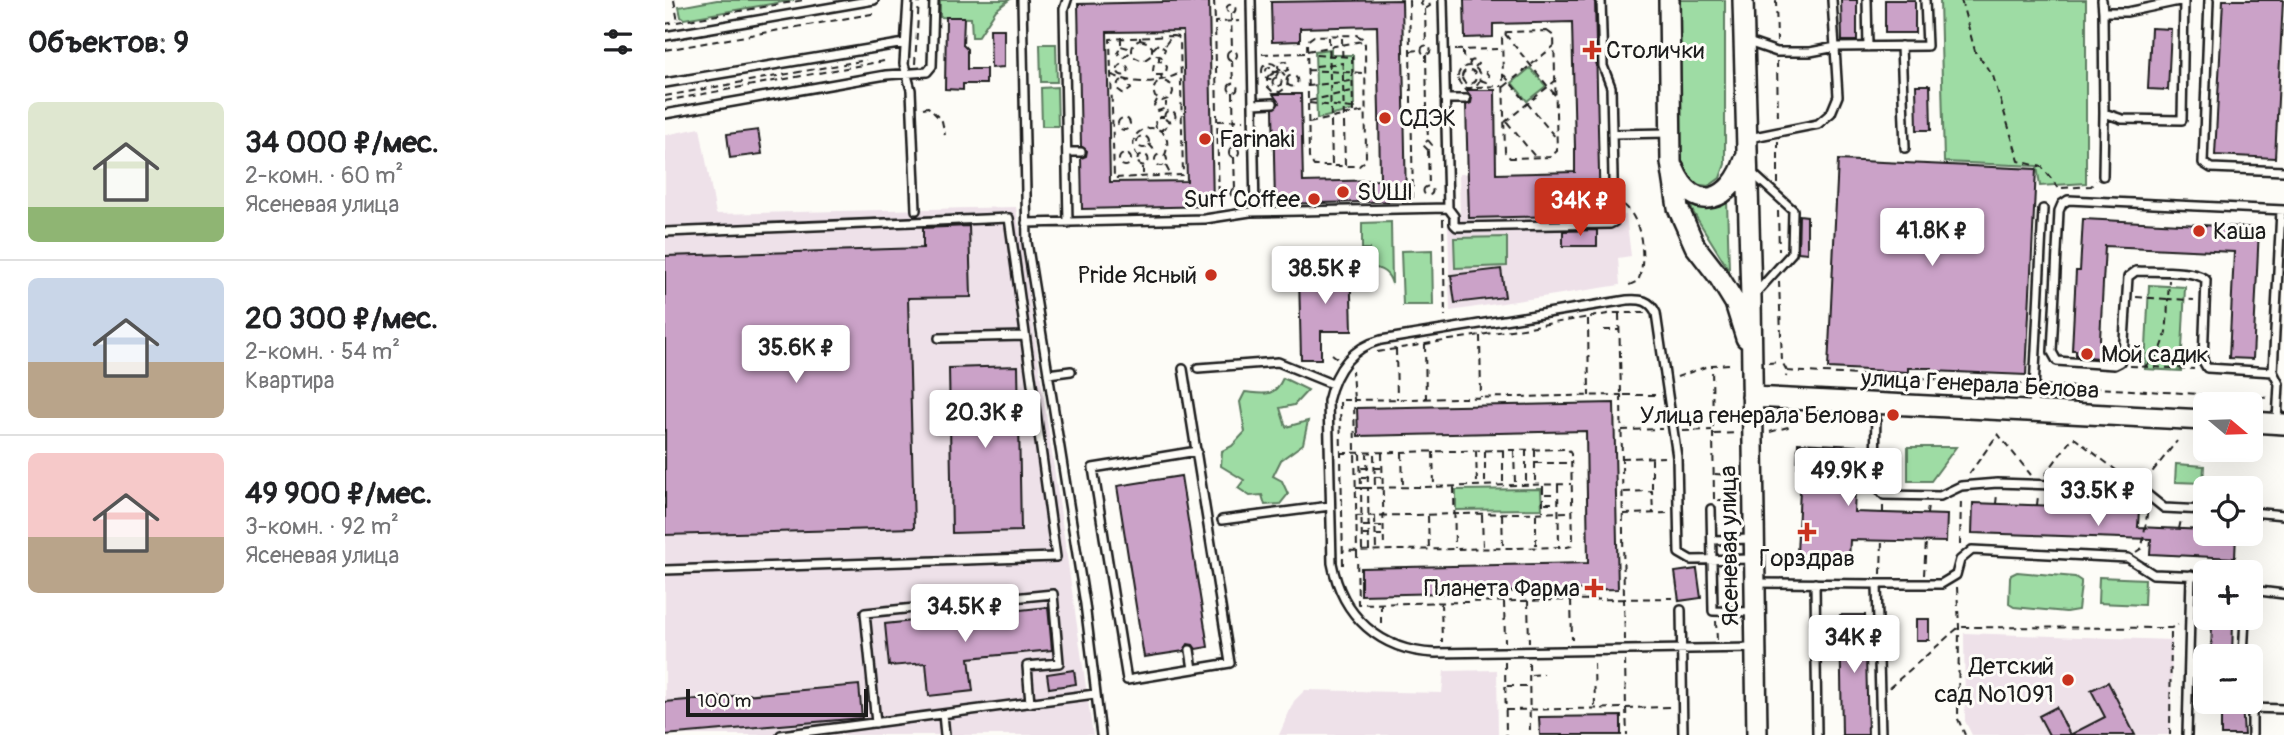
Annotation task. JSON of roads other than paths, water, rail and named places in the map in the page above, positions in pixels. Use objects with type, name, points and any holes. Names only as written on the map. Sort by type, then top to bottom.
[{"type":"main road","name":"Ясеневая улица","points":[[1669,0],[1671,162],[1678,208],[1695,246],[1735,303],[1758,360]]},
{"type":"main road","name":"Ясеневая улица","points":[[1743,0],[1751,298],[1758,360],[1752,397],[1757,735]]},
{"type":"main road","points":[[1671,162],[1679,181],[1688,192],[1699,198],[1716,197],[1740,177],[1747,154]]},
{"type":"main road","name":"улица Генерала Белова","points":[[1752,397],[2193,419]]},
{"type":"main road","points":[[2263,423],[2281,424]]},
{"type":"lane","points":[[665,36],[874,0]]},
{"type":"lane","points":[[908,0],[904,64],[911,90],[916,210]]},
{"type":"lane","points":[[665,114],[886,75],[927,72],[932,66],[934,0]]},
{"type":"lane","points":[[1022,0],[1028,253],[1085,604],[1101,735]]},
{"type":"lane","points":[[1067,0],[1064,9],[1069,223]]},
{"type":"lane","points":[[1251,0],[1255,212]]},
{"type":"lane","points":[[1443,0],[1445,208]]},
{"type":"lane","points":[[1026,223],[1205,219],[1255,212],[1413,208],[1445,208],[1452,213],[1457,227],[1610,223],[1614,221],[1611,87],[1602,66],[1601,0]]},
{"type":"lane","points":[[1751,298],[1792,253],[1793,210],[1747,154],[1818,124],[1831,113],[1838,96],[1832,0]]},
{"type":"lane","points":[[1867,0],[1868,47]]},
{"type":"lane","points":[[1744,40],[1777,52],[1810,52],[1836,47],[1927,46],[1925,0]]},
{"type":"lane","points":[[2102,0],[2103,176]]},
{"type":"lane","points":[[2103,12],[2127,12],[2184,0],[2182,120],[2122,119],[2104,113]]},
{"type":"lane","points":[[2209,0],[2203,163],[2211,168],[2280,171]]},
{"type":"lane","points":[[665,83],[905,43]]},
{"type":"lane","points":[[1902,46],[1905,148]]},
{"type":"lane","points":[[1445,99],[1466,99]]},
{"type":"lane","points":[[1253,104],[1273,103]]},
{"type":"lane","points":[[1612,134],[1671,133]]},
{"type":"lane","points":[[1067,152],[1081,152]]},
{"type":"lane","points":[[2273,372],[2209,370],[2203,361],[2207,284],[2199,274],[2169,272],[2132,272],[2127,280],[2123,357],[2120,362],[2114,365],[2060,362],[2053,355],[2059,211],[2062,204],[2067,200],[2282,210],[2273,372],[2282,384],[2281,424]]},
{"type":"lane","points":[[2033,410],[2043,209]]},
{"type":"lane","points":[[665,232],[1009,218],[1056,556],[665,570]]},
{"type":"lane","points":[[1754,549],[1712,559],[1691,560],[1679,553],[1677,457],[1667,381],[1656,313],[1649,303],[1640,299],[1372,342],[1343,364],[1332,384],[1328,401],[1332,563],[1338,588],[1356,618],[1369,631],[1388,643],[1413,651],[1755,648]]},
{"type":"lane","points":[[939,338],[1025,336]]},
{"type":"lane","points":[[1198,368],[1278,362],[1332,384]]},
{"type":"lane","points":[[1183,369],[1197,451],[1230,663],[1127,680],[1093,468],[1197,451]]},
{"type":"lane","points":[[1048,374],[1071,371]]},
{"type":"lane","points":[[1876,403],[1875,484],[1884,495],[1940,496],[1961,486],[1997,483],[2139,488],[2164,508],[2193,509]]},
{"type":"lane","points":[[1222,520],[1330,506]]},
{"type":"lane","points":[[1711,509],[1713,610],[1716,613],[1755,612]]},
{"type":"lane","points":[[2263,513],[2284,514]]},
{"type":"lane","points":[[1712,540],[1754,549]]},
{"type":"lane","points":[[1754,583],[1941,584],[1956,575],[1960,560],[1972,550],[2128,558],[2153,574],[2191,575],[2187,735]]},
{"type":"lane","points":[[1815,583],[1817,735]]},
{"type":"lane","points":[[1879,584],[1881,735]]},
{"type":"lane","points":[[2263,591],[2284,594]]},
{"type":"lane","points":[[876,723],[865,613],[1053,594],[1059,663],[1027,666],[1030,703]]},
{"type":"lane","points":[[1681,610],[1683,735]]},
{"type":"lane","points":[[1190,650],[1193,669]]},
{"type":"lane","points":[[781,735],[1095,694]]},
{"type":"lane","points":[[2263,707],[2284,709]]},
{"type":"lane","points":[[943,714],[945,735]]},
{"type":"lane","points":[[2252,714],[2252,735]]},
{"type":"place","name":"Столички","points":[[1592,50]]},
{"type":"place","name":"СДЭК","points":[[1385,118]]},
{"type":"place","name":"Farinaki","points":[[1205,139]]},
{"type":"place","name":"SUШI","points":[[1343,192]]},
{"type":"place","name":"Surf Coffee","points":[[1314,199]]},
{"type":"place","name":"Каша","points":[[2199,231]]},
{"type":"place","name":"Pride Ясный","points":[[1211,275]]},
{"type":"place","name":"Мой садик","points":[[2087,354]]},
{"type":"place","name":"Улица генерала Белова","points":[[1893,415]]},
{"type":"place","name":"Горздрав","points":[[1807,532]]},
{"type":"place","name":"Планета Фарма","points":[[1594,588]]},
{"type":"place","name":"Детский сад №1091","points":[[2068,680]]}]
